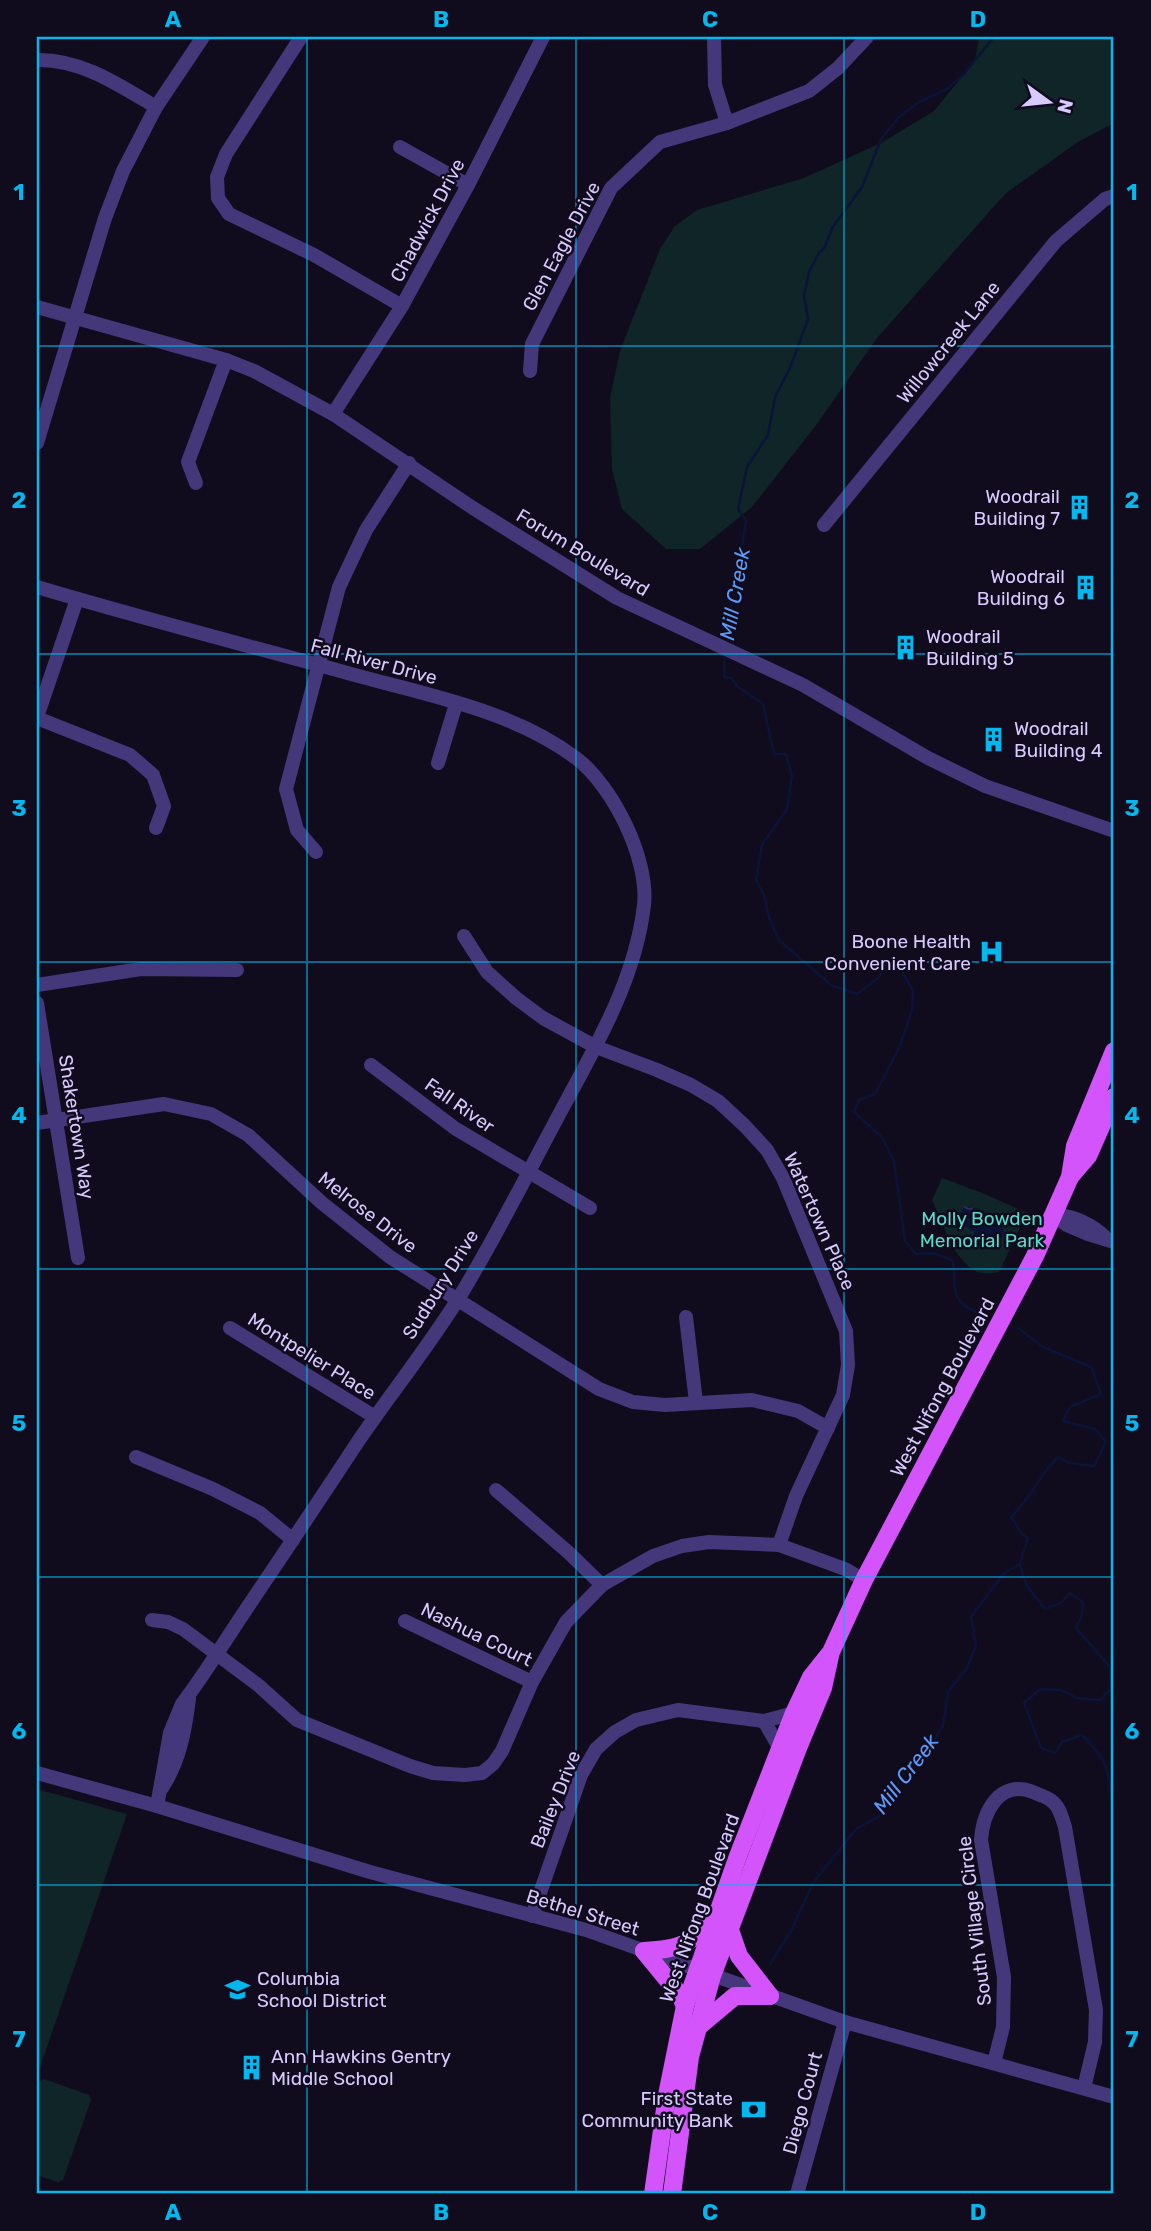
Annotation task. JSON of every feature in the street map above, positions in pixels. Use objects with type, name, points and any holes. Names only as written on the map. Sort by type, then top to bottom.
[{"type":"main road","name":"West Nifong Boulevard","points":[[1070,1177],[1075,1146],[1114,1051]]},
{"type":"main road","points":[[1101,1127],[1096,1119],[1108,1088],[1107,1068]]},
{"type":"main road","name":"West Nifong Boulevard","points":[[653,2194],[667,2095],[685,2006],[730,1930],[798,1748],[824,1688],[831,1652],[864,1580],[1007,1310],[1070,1177],[1088,1156],[1114,1097]]},
{"type":"main road","name":"West Nifong Boulevard","points":[[672,2194],[690,2057],[698,2027],[705,1974],[738,1856],[794,1713],[811,1677],[831,1652]]},
{"type":"main road","points":[[644,1951],[673,1950],[691,1940],[704,1925],[726,1865],[738,1856]]},
{"type":"main road","points":[[730,1930],[739,1956],[770,1996]]},
{"type":"main road","points":[[644,1951],[680,1995],[685,2006]]},
{"type":"main road","points":[[698,2027],[735,1996],[770,1996]]},
{"type":"street","points":[[37,443],[104,218],[123,171],[156,107],[202,37]]},
{"type":"street","points":[[301,37],[226,155],[217,177],[218,198],[229,214],[314,255],[402,306]]},
{"type":"street","name":"Chadwick Drive","points":[[333,414],[402,306],[468,185],[542,37]]},
{"type":"street","points":[[714,37],[715,85],[727,123]]},
{"type":"street","name":"Glen Eagle Drive","points":[[530,371],[532,344],[611,188],[660,142],[727,123],[810,91],[838,68],[867,37]]},
{"type":"street","points":[[37,60],[77,65],[114,82],[156,107]]},
{"type":"street","points":[[400,147],[468,185]]},
{"type":"street","name":"Willowcreek Lane","points":[[824,525],[1056,241],[1105,199],[1114,196]]},
{"type":"street","name":"Forum Boulevard","points":[[37,307],[226,360],[254,371],[333,414],[473,508],[617,598],[803,685],[928,758],[985,786],[1114,831]]},
{"type":"street","points":[[196,483],[188,463],[226,360]]},
{"type":"street","points":[[316,852],[297,830],[286,789],[339,587],[352,556],[409,463]]},
{"type":"street","name":"Fall River Drive","points":[[37,587],[498,716],[538,733],[580,761],[605,790],[621,813],[638,860]]},
{"type":"street","points":[[77,599],[37,718],[130,755],[153,775],[164,806],[156,828]]},
{"type":"street","points":[[438,763],[456,704]]},
{"type":"street","name":"Sudbury Drive","points":[[157,1807],[162,1788],[162,1771],[176,1715],[458,1298],[529,1174],[596,1047],[628,974],[639,939],[645,899],[638,860]]},
{"type":"street","name":"Watertown Place","points":[[464,936],[487,972],[543,1018],[596,1047],[691,1085],[718,1101],[767,1150],[783,1178],[846,1331],[848,1365],[843,1395],[796,1496],[779,1545]]},
{"type":"street","points":[[37,985],[141,969],[237,970]]},
{"type":"street","name":"Shakertown Way","points":[[37,1003],[78,1258]]},
{"type":"street","name":"Fall River","points":[[371,1065],[456,1129],[590,1208]]},
{"type":"street","name":"Melrose Drive","points":[[37,1123],[55,1118],[164,1104],[211,1114],[248,1135],[322,1203],[390,1257],[599,1389],[633,1402],[665,1405],[752,1400],[798,1411],[828,1428]]},
{"type":"street","points":[[1052,1214],[1071,1216],[1091,1224],[1110,1240]]},
{"type":"street","points":[[686,1317],[696,1402]]},
{"type":"street","name":"Montpelier Place","points":[[230,1328],[375,1417]]},
{"type":"street","points":[[136,1457],[213,1489],[260,1513],[293,1540]]},
{"type":"street","points":[[496,1490],[602,1585]]},
{"type":"street","points":[[152,1620],[168,1622],[183,1629],[297,1720],[391,1759],[433,1773],[465,1775],[482,1773],[502,1751],[532,1682],[566,1622],[602,1585],[653,1556],[681,1546],[709,1542],[779,1545],[845,1569],[864,1580]]},
{"type":"street","name":"Nashua Court","points":[[405,1621],[532,1682]]},
{"type":"street","name":"Bailey Drive","points":[[532,1916],[581,1774],[596,1749],[615,1732],[636,1720],[678,1710],[764,1721],[794,1713]]},
{"type":"street","points":[[764,1721],[780,1749]]},
{"type":"street","name":"Bethel Street","points":[[37,1773],[370,1872],[586,1930],[845,2022],[1114,2097]]},
{"type":"street","name":"South Village Circle","points":[[994,2063],[1003,2027],[1004,1977],[981,1840],[982,1824],[993,1801],[1014,1789],[1026,1789],[1053,1802],[1065,1827],[1096,2010],[1095,2042],[1084,2088]]},
{"type":"street","name":"Diego Court","points":[[797,2194],[845,2022]]},
{"type":"green space","points":[[979,37],[1114,37],[1114,123],[1078,142],[1006,193],[877,338],[817,424],[752,507],[700,549],[666,549],[622,509],[612,469],[610,398],[620,351],[660,249],[675,226],[697,210],[804,178],[883,142],[934,111],[975,61]]},
{"type":"green space","name":"Molly Bowden Memorial Park","points":[[942,1178],[1027,1213],[999,1272],[985,1274],[975,1271],[953,1247],[932,1200]]},
{"type":"green space","points":[[37,1789],[127,1814],[37,2076]]},
{"type":"green space","points":[[44,2079],[89,2095],[91,2100],[63,2180],[58,2182],[37,2175],[37,2089],[40,2081]]},
{"type":"water","points":[[964,1206],[977,1208],[999,1219],[1004,1232],[1000,1244],[987,1249],[976,1245],[973,1233],[958,1219]]},
{"type":"waterway","name":"Mill Creek","points":[[725,642],[734,591],[743,560],[746,520],[738,509],[747,467],[768,435],[775,397],[790,368],[808,319],[804,296],[809,272],[825,247],[832,228],[862,187],[881,139],[899,117],[919,102],[947,89],[963,75],[994,37]]},
{"type":"waterway","name":"Mill Creek","points":[[725,653],[724,677],[731,678],[738,687],[763,704],[774,754],[786,754],[792,776],[787,809],[762,845],[756,880],[764,895],[769,917],[779,940],[831,985],[857,994],[877,979],[886,968],[902,971],[913,991],[912,1009],[906,1029],[875,1094],[859,1100],[854,1112],[882,1137],[894,1161],[905,1241],[916,1254],[933,1253],[952,1260],[959,1300],[978,1313],[987,1308]]},
{"type":"waterway","name":"Mill Creek","points":[[770,1964],[791,1931],[813,1883],[856,1829],[883,1814],[903,1774],[918,1755],[930,1746],[943,1726],[948,1692],[967,1668],[976,1646],[971,1617],[1004,1573],[1020,1564],[1028,1538],[1022,1534],[1011,1517],[1058,1457],[1069,1463],[1094,1466],[1106,1442],[1095,1429],[1063,1421],[1070,1407],[1101,1394],[1091,1367],[1043,1347],[1018,1328]]},
{"type":"waterway","points":[[1020,1565],[1027,1586],[1045,1609],[1061,1603],[1070,1593],[1083,1602],[1082,1615],[1076,1628],[1110,1667],[1111,1689],[1100,1700],[1077,1698],[1061,1690],[1040,1689],[1024,1703],[1041,1748],[1055,1753],[1062,1742],[1082,1735],[1092,1745],[1107,1771],[1114,1814]]},
{"type":"place","name":"Woodrail Building 7","points":[[1080,507]]},
{"type":"place","name":"Woodrail Building 6","points":[[1085,587]]},
{"type":"place","name":"Woodrail Building 5","points":[[906,647]]},
{"type":"place","name":"Woodrail Building 4","points":[[994,739]]},
{"type":"place","name":"Boone Health Convenient Care","points":[[991,952]]},
{"type":"place","name":"Columbia School District","points":[[237,1989]]},
{"type":"place","name":"Ann Hawkins Gentry Middle School","points":[[251,2067]]},
{"type":"place","name":"First State Community Bank","points":[[753,2109]]}]
